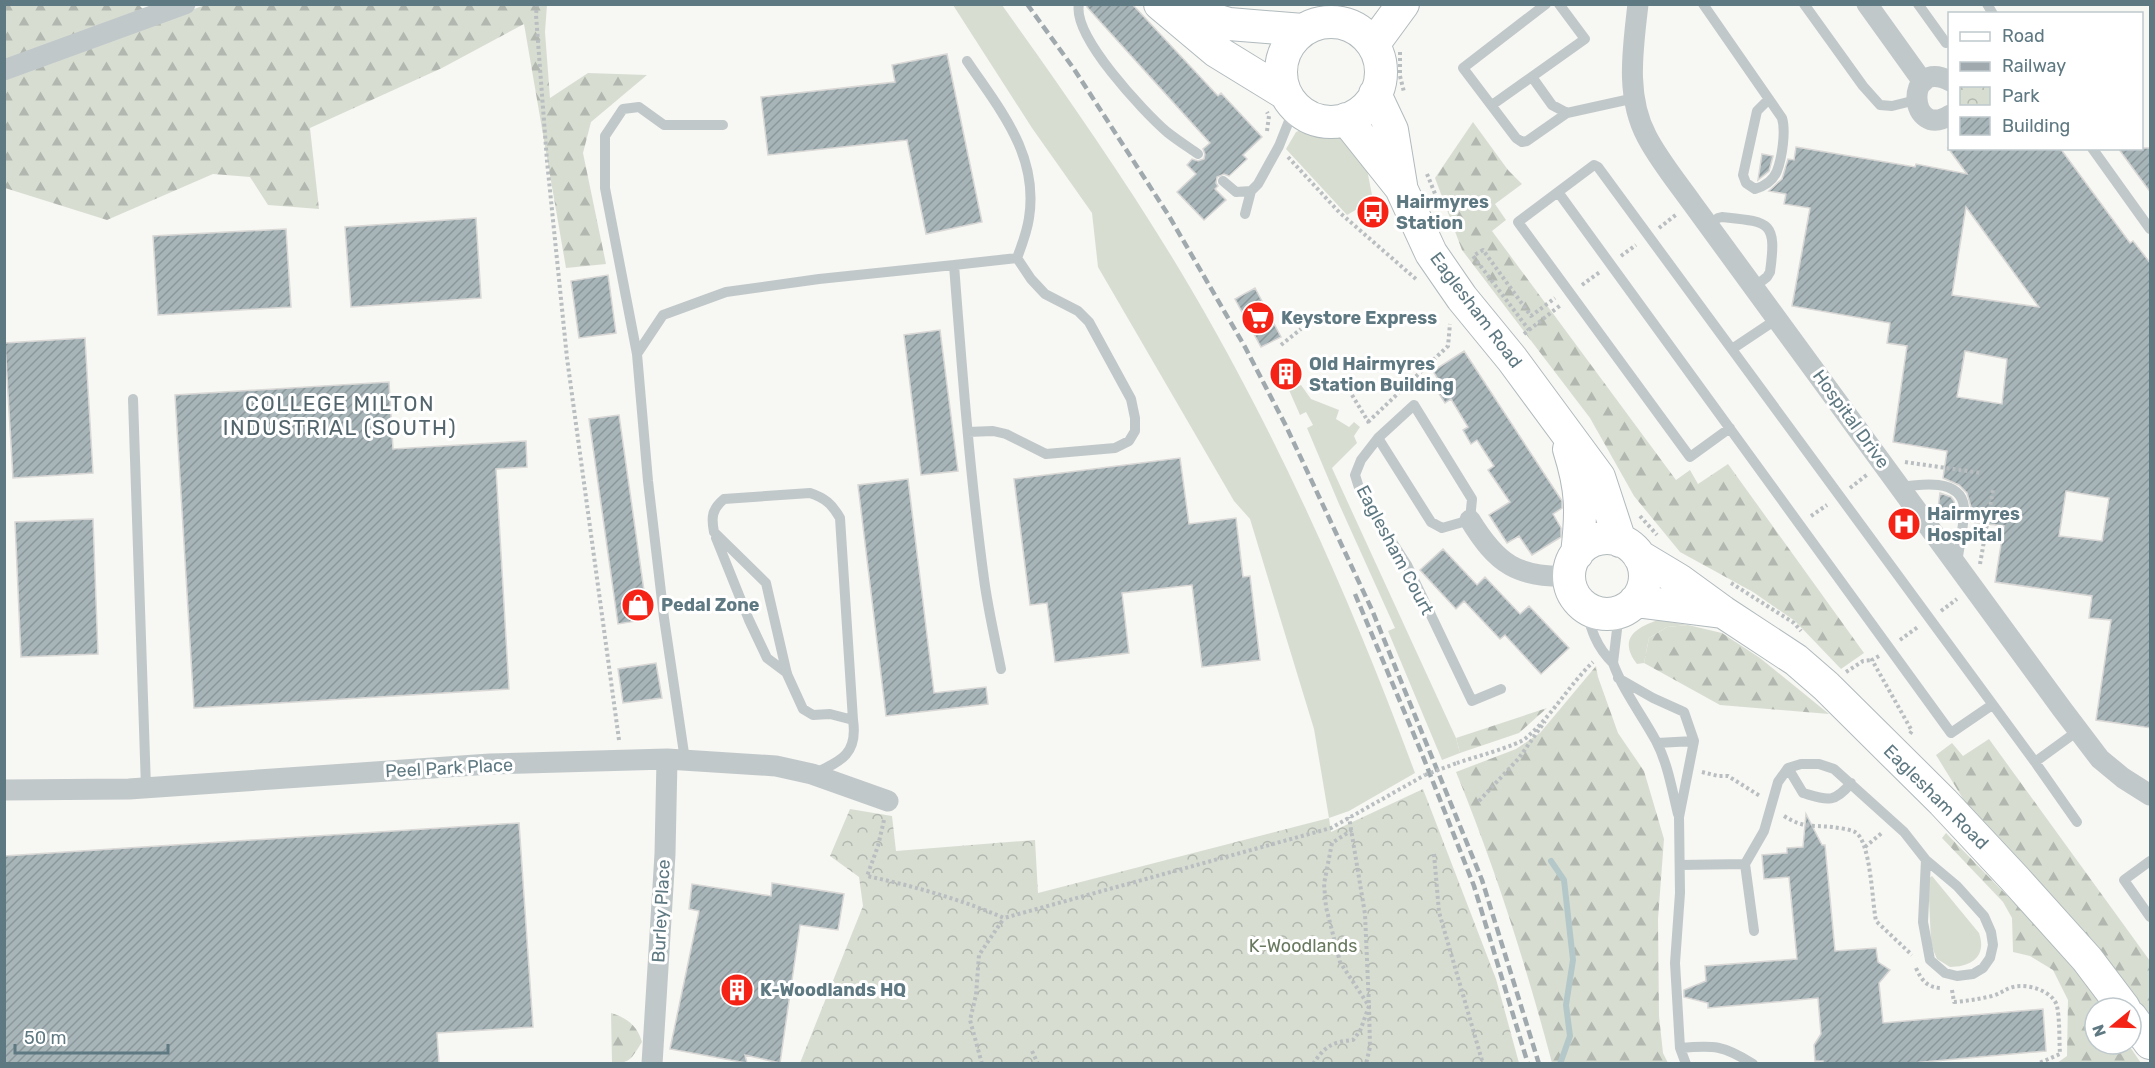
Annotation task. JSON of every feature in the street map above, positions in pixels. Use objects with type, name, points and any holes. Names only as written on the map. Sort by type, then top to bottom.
[{"type":"main road","points":[[1162,4],[1229,24],[1317,26],[1346,24],[1366,36],[1373,45],[1381,69],[1380,82],[1390,95],[1346,119],[1332,122],[1305,115],[1282,103],[1216,51],[1162,4]]},
{"type":"main road","points":[[1282,103],[1281,73],[1285,53],[1292,41],[1317,26],[1364,4]]},
{"type":"main road","points":[[1373,45],[1403,4]]},
{"type":"main road","name":"Eaglesham Road","points":[[1390,95],[1392,130],[1401,188]]},
{"type":"main road","name":"Eaglesham Road","points":[[1346,119],[1401,188],[1431,253],[1462,298],[1562,425],[1599,477],[1641,546],[1679,580],[1796,660],[1826,686],[2015,879],[2086,959],[2115,996]]},
{"type":"main road","name":"Eaglesham Road","points":[[1562,425],[1578,479],[1582,514],[1573,565]]},
{"type":"main road","points":[[1608,539],[1641,546],[1645,579],[1643,590],[1627,607],[1608,614],[1596,612],[1585,607],[1571,588],[1573,565],[1586,545],[1596,540],[1608,539]]},
{"type":"main road","name":"Eaglesham Road","points":[[1627,607],[1723,612]]},
{"type":"street","points":[[4,70],[185,4]]},
{"type":"street","name":"Hospital Drive","points":[[1638,4],[1631,64],[1635,98],[1647,137],[1708,225],[2100,759],[2123,778],[2151,795]]},
{"type":"street","points":[[1867,4],[1919,91],[1917,107],[1926,117],[1940,120],[1948,116]]},
{"type":"street","points":[[1919,91],[1937,77],[1948,80]]},
{"type":"street","points":[[1470,520],[1502,562],[1527,574],[1551,577],[1573,565]]},
{"type":"street","name":"Peel Park Place","points":[[4,790],[146,788],[490,764],[676,759],[776,766],[812,774],[888,801]]},
{"type":"street","name":"Burley Place","points":[[652,1064],[665,854],[676,759]]},
{"type":"lane","points":[[1078,4],[1077,12],[1084,32],[1121,83],[1168,132],[1198,154]]},
{"type":"lane","points":[[1546,4],[1463,68],[1516,138],[1522,142],[1527,141],[1567,113],[1635,98]]},
{"type":"lane","points":[[1492,105],[1586,39],[1559,4]]},
{"type":"lane","points":[[1703,4],[1769,99],[1782,118],[1785,128],[1777,171],[1766,186],[1755,189],[1746,183],[1743,175],[1757,111],[1769,99]]},
{"type":"lane","points":[[1804,4],[1863,86],[1880,105],[1892,106],[1919,91]]},
{"type":"lane","points":[[1918,4],[1946,44]]},
{"type":"lane","points":[[967,61],[1013,129],[1029,172],[1032,193],[1029,219],[1017,258]]},
{"type":"lane","points":[[1532,77],[1552,105],[1567,113]]},
{"type":"lane","points":[[1245,214],[1251,191],[1258,184],[1279,146],[1282,103]]},
{"type":"lane","points":[[676,759],[637,354],[605,189],[605,136],[623,109],[639,107],[664,125],[723,125]]},
{"type":"lane","points":[[2093,150],[2151,229]]},
{"type":"lane","points":[[1730,428],[1690,457],[1518,222],[1594,165],[1598,167],[1649,236],[2077,822]]},
{"type":"lane","points":[[1223,181],[1236,192],[1251,191]]},
{"type":"lane","points":[[1558,192],[1951,733],[1992,705]]},
{"type":"lane","points":[[1708,225],[1722,217],[1759,221],[1767,225],[1772,235],[1770,272],[1754,287]]},
{"type":"lane","points":[[637,354],[663,315],[726,292],[819,279],[1017,258]]},
{"type":"lane","points":[[968,432],[993,431],[1005,434],[1046,454],[1115,448],[1129,441],[1135,431],[1131,399],[1089,322],[1078,311],[1045,294],[1031,279],[1017,258]]},
{"type":"lane","points":[[954,265],[968,432],[984,581],[1001,669]]},
{"type":"lane","points":[[1732,349],[1777,319]]},
{"type":"lane","points":[[133,399],[146,788]]},
{"type":"lane","name":"Eaglesham Court","points":[[1470,520],[1472,499],[1414,405],[1378,438],[1361,460],[1355,475],[1361,494],[1407,565],[1472,701],[1501,689]]},
{"type":"lane","points":[[1378,438],[1431,522],[1442,528],[1470,520]]},
{"type":"lane","points":[[1900,487],[1920,484],[1952,488],[1957,492],[1964,506],[1956,564]]},
{"type":"lane","points":[[787,674],[767,658],[749,620],[714,532],[712,521],[714,507],[723,499],[810,493],[823,497],[833,506],[840,518],[855,733],[852,746],[838,763],[812,774]]},
{"type":"lane","points":[[714,532],[766,583],[787,674],[803,709],[813,715],[830,714],[853,720]]},
{"type":"lane","points":[[1585,607],[1590,626],[1602,653],[1613,663],[1618,678],[1657,743],[1668,770],[1679,817]]},
{"type":"lane","points":[[1613,663],[1627,607]]},
{"type":"lane","points":[[1618,678],[1684,712],[1694,741],[1679,817],[1680,865],[1675,963],[1680,1048],[1686,1064]]},
{"type":"lane","points":[[2035,762],[2079,730]]},
{"type":"lane","points":[[1657,743],[1694,741]]},
{"type":"lane","points":[[1754,931],[1745,864],[1764,831],[1778,782],[1788,768],[1801,764],[1819,764],[1834,769],[1904,832],[1926,860],[1957,886],[1983,916],[1991,932],[1993,945],[1990,958],[1983,968],[1973,974],[1957,976],[1945,973],[1930,960],[1923,922],[1926,860]]},
{"type":"lane","points":[[1788,768],[1803,793],[1819,798],[1831,799],[1840,796],[1851,783]]},
{"type":"lane","points":[[2151,861],[2124,880],[2151,917]]},
{"type":"lane","points":[[1680,865],[1745,864]]},
{"type":"lane","points":[[1680,1048],[1708,1045],[1730,1050],[1753,1064]]},
{"type":"path","points":[[537,4],[548,161],[567,358],[622,762]]},
{"type":"path","points":[[1390,95],[1400,76],[1400,52],[1404,41]]},
{"type":"path","points":[[1282,103],[1269,116],[1267,132],[1339,212],[1422,285]]},
{"type":"path","points":[[1424,166],[1441,209]]},
{"type":"path","points":[[1529,330],[1473,256],[1483,249],[1532,316],[1560,294],[1570,294],[1692,203]]},
{"type":"path","points":[[1368,422],[1448,346],[1451,327],[1447,307],[1462,298]]},
{"type":"path","points":[[1524,344],[1521,335],[1562,305]]},
{"type":"path","points":[[1281,345],[1301,328]]},
{"type":"path","points":[[1352,395],[1378,438]]},
{"type":"path","points":[[1635,508],[1641,518],[1641,546]]},
{"type":"path","points":[[1721,578],[1751,594],[1794,623],[1802,632]]},
{"type":"path","points":[[1479,801],[1519,758],[1575,679],[1602,653]]},
{"type":"path","points":[[1847,682],[1842,674],[1863,661],[1872,660]]},
{"type":"path","points":[[888,801],[878,846],[867,876],[895,882],[1004,918],[1330,828],[1425,775],[1524,740],[1553,709]]},
{"type":"path","points":[[1900,728],[1909,735]]},
{"type":"path","points":[[1688,769],[1728,776],[1753,790],[1794,822],[1811,827],[1856,832],[1863,840],[1867,854],[1876,921],[1912,954],[1922,982],[1934,987],[1952,988],[1954,1002],[1987,997],[2013,987],[2027,986],[2053,998],[2057,1005],[2060,1054],[2037,1064]]},
{"type":"path","points":[[1349,817],[1365,914],[1370,1047],[1366,1064]]},
{"type":"path","points":[[1352,830],[1332,843],[1324,884],[1326,907],[1340,962],[1369,1006]]},
{"type":"path","points":[[1434,854],[1439,912],[1484,1064]]},
{"type":"path","points":[[982,1064],[970,1020],[976,995],[979,955],[1004,918]]},
{"type":"path","points":[[1314,1064],[1323,1048],[1339,1041],[1353,1040],[1360,1031],[1369,1006]]},
{"type":"path","points":[[1032,1051],[1038,1064]]},
{"type":"green space","points":[[5,5],[139,5],[156,23],[205,5],[547,5],[545,32],[550,98],[588,73],[647,75],[591,122],[583,153],[606,264],[566,268],[524,24],[442,68],[310,128],[319,209],[268,205],[250,177],[213,174],[107,220],[5,188]]},
{"type":"green space","points":[[953,5],[1002,5],[1139,204],[1216,332],[1280,455],[1338,580],[1415,773],[1349,811],[1329,818],[1314,729],[1250,519],[1234,501],[1098,267],[1092,213],[1032,128]]},
{"type":"green space","points":[[1473,122],[1508,170],[1522,184],[1495,204],[1506,220],[1492,231],[1676,480],[1690,470],[1698,484],[1728,464],[1864,653],[1841,669],[1795,621],[1753,592],[1680,552],[1634,496],[1590,418],[1462,250],[1435,178]]},
{"type":"green space","points":[[1308,127],[1342,136],[1364,154],[1373,200],[1347,215],[1286,149],[1296,132]]},
{"type":"green space","points":[[1301,385],[1311,399],[1339,410],[1336,419],[1349,427],[1354,422],[1360,427],[1354,436],[1357,443],[1332,468],[1456,738],[1460,753],[1442,760],[1388,631],[1395,628],[1307,428],[1313,425],[1306,412],[1300,415],[1289,390]]},
{"type":"green space","points":[[1658,620],[1688,625],[1667,627],[1649,638],[1644,663],[1637,664],[1629,648],[1629,641],[1636,631]]},
{"type":"green space","points":[[1688,625],[1722,633],[1760,658],[1829,714],[1720,705],[1644,663],[1649,638],[1667,627]]},
{"type":"green space","points":[[1596,666],[1618,733],[1644,771],[1664,839],[1658,919],[1659,1016],[1663,1053],[1668,1063],[1552,1063],[1509,916],[1456,772],[1516,749],[1540,733]]},
{"type":"green space","points":[[1547,708],[1519,733],[1460,753],[1456,738]]},
{"type":"green space","points":[[1989,739],[2150,961],[2150,1019],[2143,1010],[2143,996],[2133,996],[2093,943],[1965,802],[1936,755],[1952,743],[1963,756]]},
{"type":"green space","name":"K-Woodlands","points":[[1423,789],[1496,979],[1519,1063],[800,1063],[863,906],[859,877],[830,856],[850,809],[892,816],[896,851],[1035,840],[1038,893],[1329,818],[1331,832]]},
{"type":"green space","points":[[1946,833],[2069,959],[2095,996],[2083,996],[2083,1056],[2136,1056],[2141,1063],[2057,1063],[2067,1056],[2068,1000],[2053,970],[2030,956],[2013,952],[2012,918],[2003,902],[1942,838]]},
{"type":"green space","points":[[1932,876],[1979,933],[1981,948],[1979,954],[1976,959],[1965,965],[1950,967],[1937,959],[1934,952],[1931,942],[1928,879]]},
{"type":"green space","points":[[611,1013],[631,1023],[642,1042],[627,1061],[612,1063]]},
{"type":"building","points":[[1087,4],[1132,4],[1218,96],[1221,93],[1262,137],[1243,155],[1247,159],[1229,176],[1224,174],[1217,177],[1218,186],[1215,189],[1226,200],[1204,220],[1177,192],[1196,174],[1187,165],[1192,159],[1198,161],[1204,159],[1203,149],[1210,143],[1087,7]]},
{"type":"building","points":[[947,54],[982,222],[926,234],[907,140],[768,155],[761,97],[895,82],[892,65]]},
{"type":"building","name":"Hairmyres Hospital","points":[[1796,147],[1915,167],[1916,164],[1967,174],[1949,150],[2061,150],[2130,243],[2133,241],[2151,264],[2151,728],[2096,720],[2111,620],[2089,618],[2092,596],[1995,582],[2004,526],[1971,522],[1971,507],[1967,493],[1959,485],[1943,478],[1947,451],[1893,442],[1907,346],[1887,343],[1890,323],[1792,306],[1810,208],[1784,204],[1786,194],[1769,191],[1782,179],[1788,159],[1794,160]],"holes":[[[1966,207],[2039,307],[1952,295]],[[1965,351],[2007,359],[2002,404],[1957,397]],[[2066,491],[2109,498],[2102,541],[2059,536]]]},
{"type":"building","points":[[2151,148],[2151,193],[2119,150]]},
{"type":"building","points":[[1762,154],[1773,156],[1769,171],[1758,180]]},
{"type":"building","points":[[476,218],[481,298],[351,307],[345,227]]},
{"type":"building","points":[[286,229],[291,307],[158,315],[153,236]]},
{"type":"building","points":[[608,275],[616,333],[579,338],[571,281]]},
{"type":"building","name":"Keystore Express","points":[[1255,288],[1281,337],[1261,347],[1235,299]]},
{"type":"building","points":[[940,330],[958,471],[921,475],[904,335]]},
{"type":"building","points":[[85,338],[93,473],[13,478],[5,343]]},
{"type":"building","points":[[1464,351],[1562,501],[1562,508],[1553,514],[1561,528],[1561,537],[1532,555],[1519,536],[1507,543],[1489,515],[1510,502],[1488,470],[1494,466],[1477,440],[1471,444],[1463,430],[1468,427],[1451,399],[1445,403],[1436,389],[1442,386],[1433,371]]},
{"type":"building","points":[[389,382],[393,449],[526,441],[527,467],[496,469],[509,689],[194,708],[175,395]]},
{"type":"building","points":[[619,415],[648,619],[618,624],[589,419]]},
{"type":"building","points":[[1180,458],[1189,524],[1236,518],[1243,577],[1250,576],[1260,660],[1202,667],[1192,585],[1122,593],[1129,653],[1055,662],[1047,603],[1030,605],[1014,479]]},
{"type":"building","points":[[908,479],[934,693],[986,687],[988,704],[886,716],[858,485]]},
{"type":"building","points":[[1940,493],[1951,497],[1954,501],[1956,520],[1938,518]]},
{"type":"building","points":[[93,519],[98,654],[21,657],[15,522]]},
{"type":"building","points":[[1443,549],[1477,585],[1485,577],[1520,614],[1529,606],[1569,648],[1541,674],[1505,635],[1500,639],[1464,601],[1456,609],[1420,570]]},
{"type":"building","points":[[656,663],[662,698],[623,703],[618,669]]},
{"type":"building","points":[[1806,814],[1822,845],[1825,845],[1835,951],[1876,948],[1878,962],[1890,970],[1879,983],[1883,1023],[2043,1009],[2046,1051],[1901,1064],[1823,1064],[1823,1061],[1815,1061],[1814,1045],[1821,1034],[1818,998],[1708,1008],[1708,1003],[1684,997],[1684,990],[1706,981],[1705,966],[1797,959],[1789,877],[1764,879],[1762,855],[1787,853],[1787,848],[1803,847]]},
{"type":"building","points":[[519,823],[533,1027],[437,1033],[439,1064],[4,1064],[4,856]]},
{"type":"building","name":"K-Woodlands HQ","points":[[772,883],[844,894],[838,930],[800,925],[780,1063],[745,1055],[747,1063],[670,1049],[699,911],[689,909],[692,884],[771,896]]},
{"type":"waterway","points":[[1551,861],[1564,880],[1573,960],[1566,1005],[1570,1036],[1560,1064]]},
{"type":"railway","points":[[1027,4],[1074,69],[1169,216],[1245,347],[1286,426],[1372,610],[1482,880],[1539,1064]]},
{"type":"railway","points":[[1355,594],[1474,886],[1528,1064]]},
{"type":"place","name":"Hairmyres Station","points":[[1373,212]]},
{"type":"place","name":"Keystore Express","points":[[1258,318]]},
{"type":"place","name":"Old Hairmyres Station Building","points":[[1286,374]]},
{"type":"place","name":"Hairmyres Hospital","points":[[1904,524]]},
{"type":"place","name":"Pedal Zone","points":[[638,605]]},
{"type":"place","name":"K-Woodlands HQ","points":[[737,990]]},
{"type":"district","name":"COLLEGE MILTON INDUSTRIAL (SOUTH)","points":[[340,416]]}]
